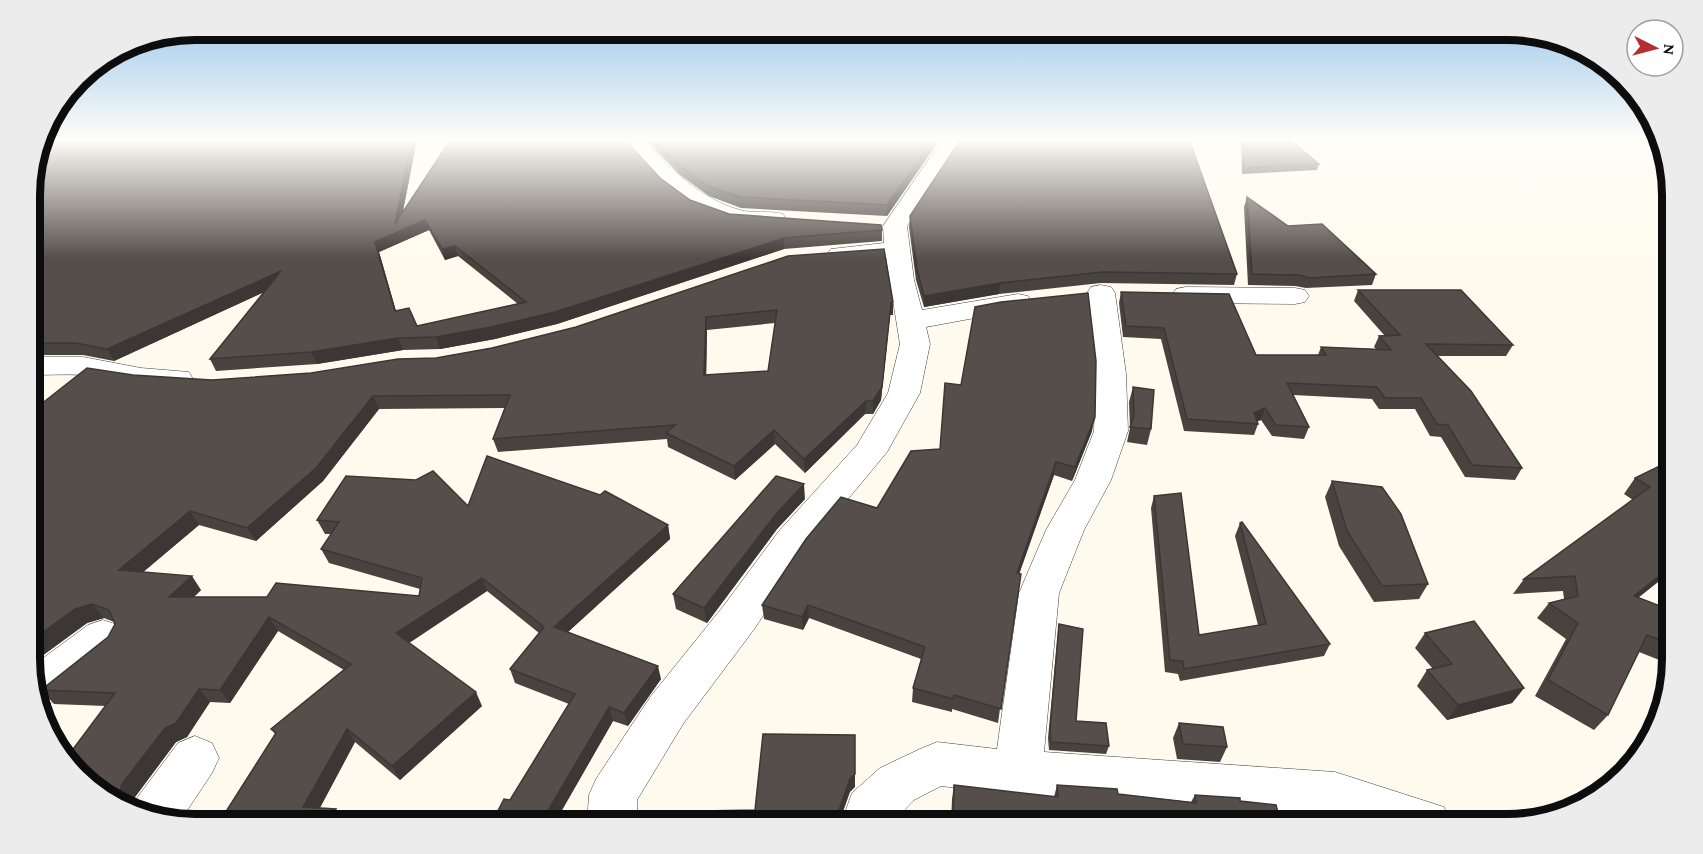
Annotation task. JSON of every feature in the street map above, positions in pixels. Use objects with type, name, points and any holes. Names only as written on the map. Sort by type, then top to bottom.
[{"type":"street","points":[[668,179],[700,203],[738,217],[794,220]]},
{"type":"street","points":[[819,256],[889,234],[927,179]]},
{"type":"street","points":[[612,814],[613,795],[667,710],[740,616],[792,541],[870,452],[904,393],[915,344],[889,234]]},
{"type":"street","points":[[1018,772],[1039,593],[1065,530],[1093,480],[1111,430],[1111,374],[1100,294]]},
{"type":"street","points":[[1166,295],[1295,296]]},
{"type":"street","points":[[910,321],[999,304],[1044,299]]},
{"type":"street","points":[[41,366],[83,366],[141,376],[207,381]]},
{"type":"street","points":[[43,684],[103,637]]},
{"type":"street","points":[[159,809],[195,758]]},
{"type":"street","points":[[868,813],[869,810],[897,784],[937,764],[1335,795],[1392,813]]},
{"type":"building","points":[[42,179],[404,179],[395,224],[425,179],[661,179],[690,200],[729,214],[881,225],[882,230],[784,238],[555,312],[436,337],[398,338],[311,352],[210,359],[281,271],[107,349],[75,343],[41,343]],"holes":[[[425,220],[442,249],[455,246],[526,302],[417,326],[409,308],[395,311],[375,242]]]},
{"type":"building","points":[[698,179],[906,179],[887,205],[741,197],[708,186]]},
{"type":"building","points":[[935,179],[1203,179],[1237,274],[1103,272],[1000,283],[924,296],[917,269],[910,216]]},
{"type":"building","points":[[1247,197],[1288,226],[1322,224],[1376,274],[1310,278],[1299,275],[1252,274]]},
{"type":"building","points":[[884,249],[893,302],[891,303],[882,387],[873,401],[866,401],[804,459],[774,430],[734,466],[666,433],[675,425],[493,439],[510,395],[373,396],[316,468],[247,528],[190,511],[119,570],[192,576],[169,597],[267,597],[276,583],[419,596],[422,578],[321,549],[339,522],[317,520],[346,476],[416,480],[433,471],[468,506],[487,456],[600,495],[605,491],[668,525],[554,627],[658,666],[624,713],[609,707],[549,809],[569,814],[496,814],[504,799],[510,800],[575,694],[510,669],[544,627],[482,578],[396,633],[476,692],[392,766],[347,729],[303,807],[336,809],[333,814],[224,814],[276,733],[271,729],[351,664],[269,617],[220,690],[199,689],[176,723],[165,728],[122,784],[119,793],[93,775],[79,761],[72,751],[115,693],[43,688],[108,637],[115,624],[109,610],[92,604],[75,609],[40,634],[41,405],[87,368],[133,375],[212,380],[311,373],[398,359],[436,358],[492,348],[576,327],[788,256]],"holes":[[[777,310],[768,371],[704,375],[706,317]]]},
{"type":"building","points":[[1358,290],[1461,290],[1513,345],[1426,344],[1471,391],[1522,468],[1472,465],[1448,425],[1437,424],[1421,398],[1385,398],[1377,387],[1287,383],[1309,427],[1276,425],[1265,408],[1254,413],[1258,424],[1187,419],[1164,328],[1126,326],[1121,292],[1229,294],[1256,355],[1326,355],[1321,347],[1391,350],[1379,336],[1400,335]]},
{"type":"building","points":[[1088,293],[1096,361],[1095,417],[1075,467],[1056,462],[1017,573],[1021,574],[1001,709],[954,695],[953,699],[913,688],[925,647],[808,605],[802,617],[762,605],[806,539],[841,497],[877,508],[911,451],[940,449],[945,383],[961,385],[975,307]]},
{"type":"building","points":[[1133,387],[1154,390],[1151,429],[1130,427],[1134,416]]},
{"type":"building","points":[[1662,465],[1662,574],[1634,596],[1662,607],[1662,641],[1647,635],[1608,715],[1548,680],[1578,623],[1549,603],[1578,596],[1575,576],[1524,579],[1650,487],[1635,478]]},
{"type":"building","points":[[776,476],[804,484],[776,514],[704,608],[673,594]]},
{"type":"building","points":[[1332,481],[1382,487],[1401,514],[1428,584],[1382,586],[1347,531]]},
{"type":"building","points":[[1181,493],[1199,635],[1266,624],[1240,523],[1242,522],[1330,644],[1184,669],[1183,661],[1170,660],[1154,496]]},
{"type":"building","points":[[1474,621],[1524,688],[1458,705],[1427,670],[1452,664],[1425,633]]},
{"type":"building","points":[[1059,624],[1083,629],[1076,721],[1106,723],[1109,746],[1051,742],[1050,730]]},
{"type":"building","points":[[1179,723],[1223,727],[1227,747],[1183,744]]},
{"type":"building","points":[[763,734],[855,735],[855,774],[850,779],[839,810],[841,813],[855,814],[647,814],[755,810]]},
{"type":"building","points":[[954,785],[1058,797],[1057,785],[1117,789],[1118,794],[1196,803],[1195,795],[1240,798],[1240,801],[1276,805],[1278,813],[953,813]]}]
